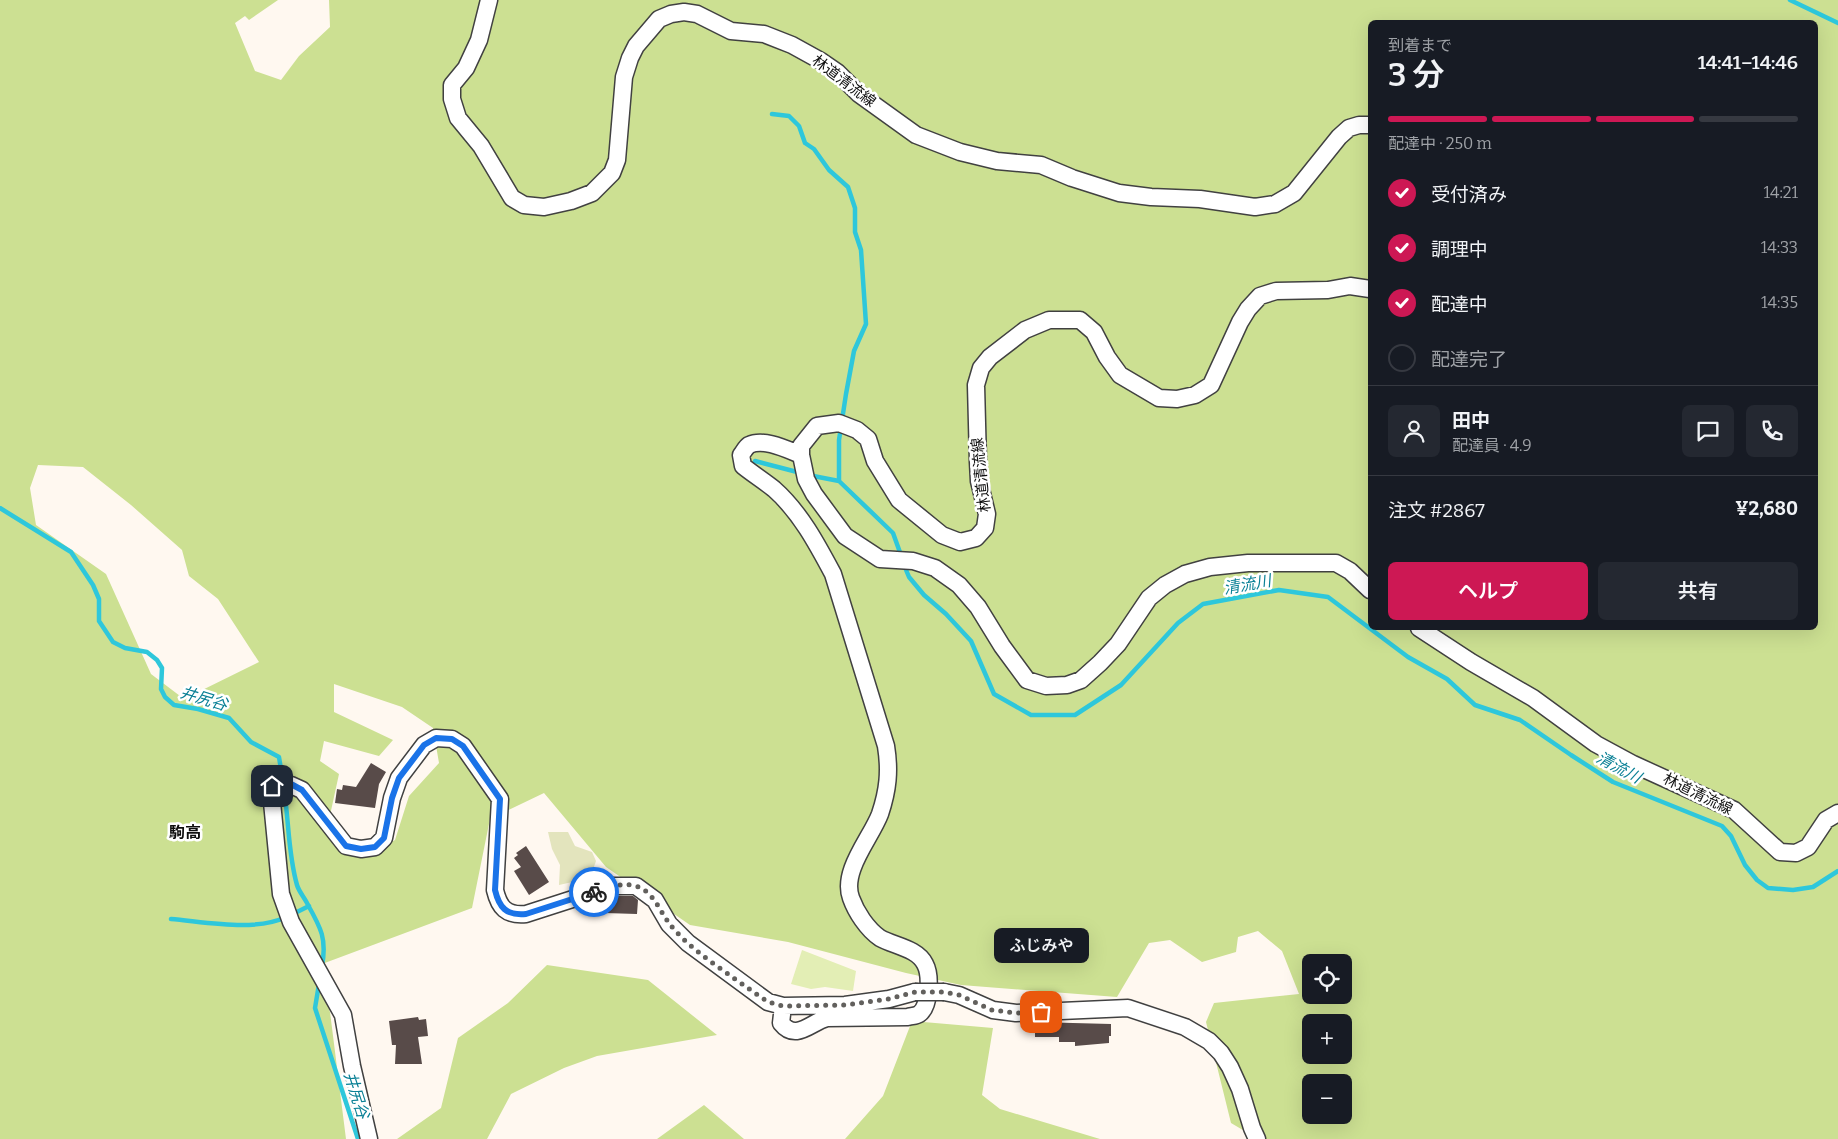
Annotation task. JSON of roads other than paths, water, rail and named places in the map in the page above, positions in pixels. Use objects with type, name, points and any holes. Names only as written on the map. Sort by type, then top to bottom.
[{"type":"street","name":"林道清流線","points":[[489,0],[479,40],[466,68],[452,85],[452,99],[458,118],[481,146],[512,198],[524,205],[544,207],[585,196],[592,193],[612,172],[617,160],[624,77],[630,58],[636,46],[660,19],[670,14],[684,12],[697,14],[731,31],[764,34],[792,45],[837,72],[859,94],[916,135],[960,152],[997,161],[1041,165],[1072,178],[1119,193],[1151,197],[1200,199],[1255,207],[1275,204],[1294,193],[1339,137],[1349,128],[1368,125]]},
{"type":"street","name":"林道清流線","points":[[801,455],[802,446],[817,426],[842,424],[857,430],[868,439],[875,461],[899,500],[942,535],[960,542],[976,538],[985,528],[987,514],[979,481],[976,385],[981,368],[990,356],[1025,330],[1049,320],[1080,320],[1094,332],[1107,357],[1120,375],[1159,398],[1176,399],[1195,395],[1212,385],[1240,322],[1248,309],[1260,296],[1276,291],[1328,290],[1350,286],[1368,289]]},
{"type":"street","points":[[783,1006],[781,1023],[789,1030],[796,1032],[804,1031],[819,1020],[827,1018],[908,1017],[918,1015],[925,1008],[928,1000],[928,974],[925,964],[916,955],[879,937],[858,914],[850,896],[848,883],[850,876],[879,815],[886,789],[890,766],[886,746],[833,574],[796,512],[773,489],[743,466],[741,455],[748,446],[759,442],[778,446],[801,455],[806,479],[814,494],[845,536],[880,559],[920,563],[935,568],[959,585],[978,607],[1002,646],[1027,680],[1046,686],[1067,686],[1081,680],[1118,644],[1149,598],[1165,585],[1185,574],[1210,567],[1248,563],[1336,563],[1350,571],[1368,588]]},
{"type":"street","name":"林道清流線","points":[[1422,630],[1533,698],[1596,744],[1634,764],[1734,810],[1780,852],[1796,853],[1808,847],[1826,820],[1838,813]]},
{"type":"street","points":[[369,1139],[352,1066],[343,1015],[291,922],[281,894],[272,786],[291,784],[302,790],[346,846],[361,849],[375,847],[384,838],[392,798],[399,778],[424,745],[436,738],[452,739],[463,746],[500,799],[495,890],[498,900],[505,910],[514,915],[526,914],[613,886],[636,886],[655,900],[669,924],[688,943],[768,1002],[783,1006],[845,1005],[889,999],[915,992],[944,992],[959,995],[992,1010],[1016,1013],[1128,1008],[1185,1027],[1209,1041],[1221,1053],[1240,1089],[1257,1139]]},
{"type":"waterway","points":[[1790,0],[1838,23]]},
{"type":"waterway","points":[[772,114],[789,116],[799,126],[805,143],[814,149],[829,170],[848,187],[855,208],[855,232],[861,250],[866,324],[854,351],[846,394],[839,440],[839,481]]},
{"type":"waterway","points":[[755,461],[801,473]]},
{"type":"waterway","points":[[808,475],[839,481]]},
{"type":"waterway","name":"清流川","points":[[839,481],[893,533],[902,558]]},
{"type":"waterway","name":"井尻谷","points":[[0,508],[71,552],[93,585],[99,599],[99,621],[113,642],[125,648],[147,652],[157,660],[162,668],[161,689],[165,697],[174,705],[198,709],[229,718],[251,742],[279,757],[283,782]]},
{"type":"waterway","name":"清流川","points":[[904,565],[909,577],[924,595],[946,614],[971,641],[994,694],[1031,715],[1075,715],[1121,685],[1178,623],[1203,604],[1279,590],[1328,597],[1368,627]]},
{"type":"waterway","name":"清流川","points":[[1372,630],[1408,657],[1447,679],[1475,705],[1520,720],[1613,782],[1722,826],[1731,836],[1745,865],[1757,880],[1768,888],[1793,890],[1813,887],[1838,871]]},
{"type":"waterway","name":"井尻谷","points":[[284,790],[294,873],[298,888],[307,902],[322,934],[324,948],[322,966]]},
{"type":"waterway","points":[[293,914],[309,906]]},
{"type":"waterway","points":[[171,919],[245,925],[274,922],[286,917]]},
{"type":"waterway","name":"井尻谷","points":[[319,984],[315,1008],[358,1139]]},
{"type":"place","name":"ふじみや","points":[[1041,1012]]},
{"type":"district","name":"駒高","points":[[185,832]]}]
